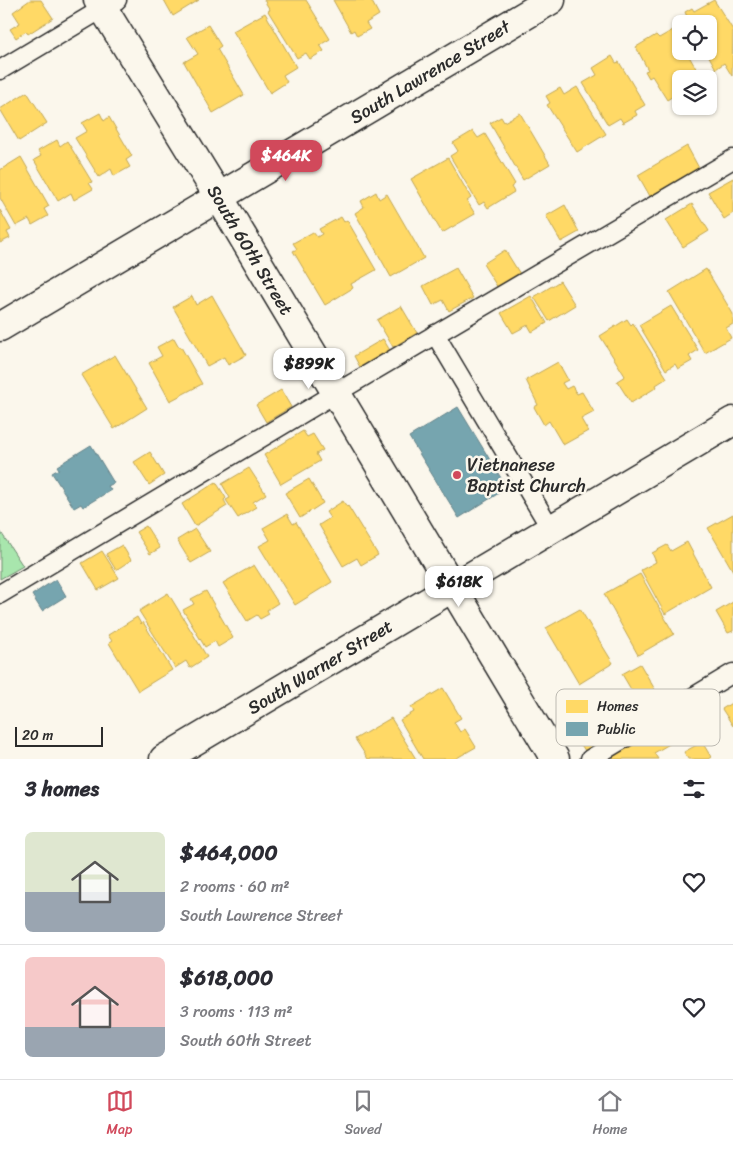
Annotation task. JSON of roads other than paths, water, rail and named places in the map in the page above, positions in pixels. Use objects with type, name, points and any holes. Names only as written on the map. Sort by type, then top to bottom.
[{"type":"street","name":"South Lawrence Street","points":[[0,327],[551,0]]},
{"type":"street","name":"South 60th Street","points":[[106,3],[218,197],[555,759]]},
{"type":"street","name":"South Warner Street","points":[[164,759],[733,420]]},
{"type":"lane","points":[[0,70],[106,3]]},
{"type":"lane","points":[[0,594],[435,334],[733,159]]},
{"type":"lane","points":[[435,334],[551,529]]},
{"type":"lane","points":[[706,689],[733,673]]},
{"type":"lane","points":[[590,759],[612,746]]},
{"type":"place","name":"Vietnanese Baptist Church","points":[[457,475]]}]
